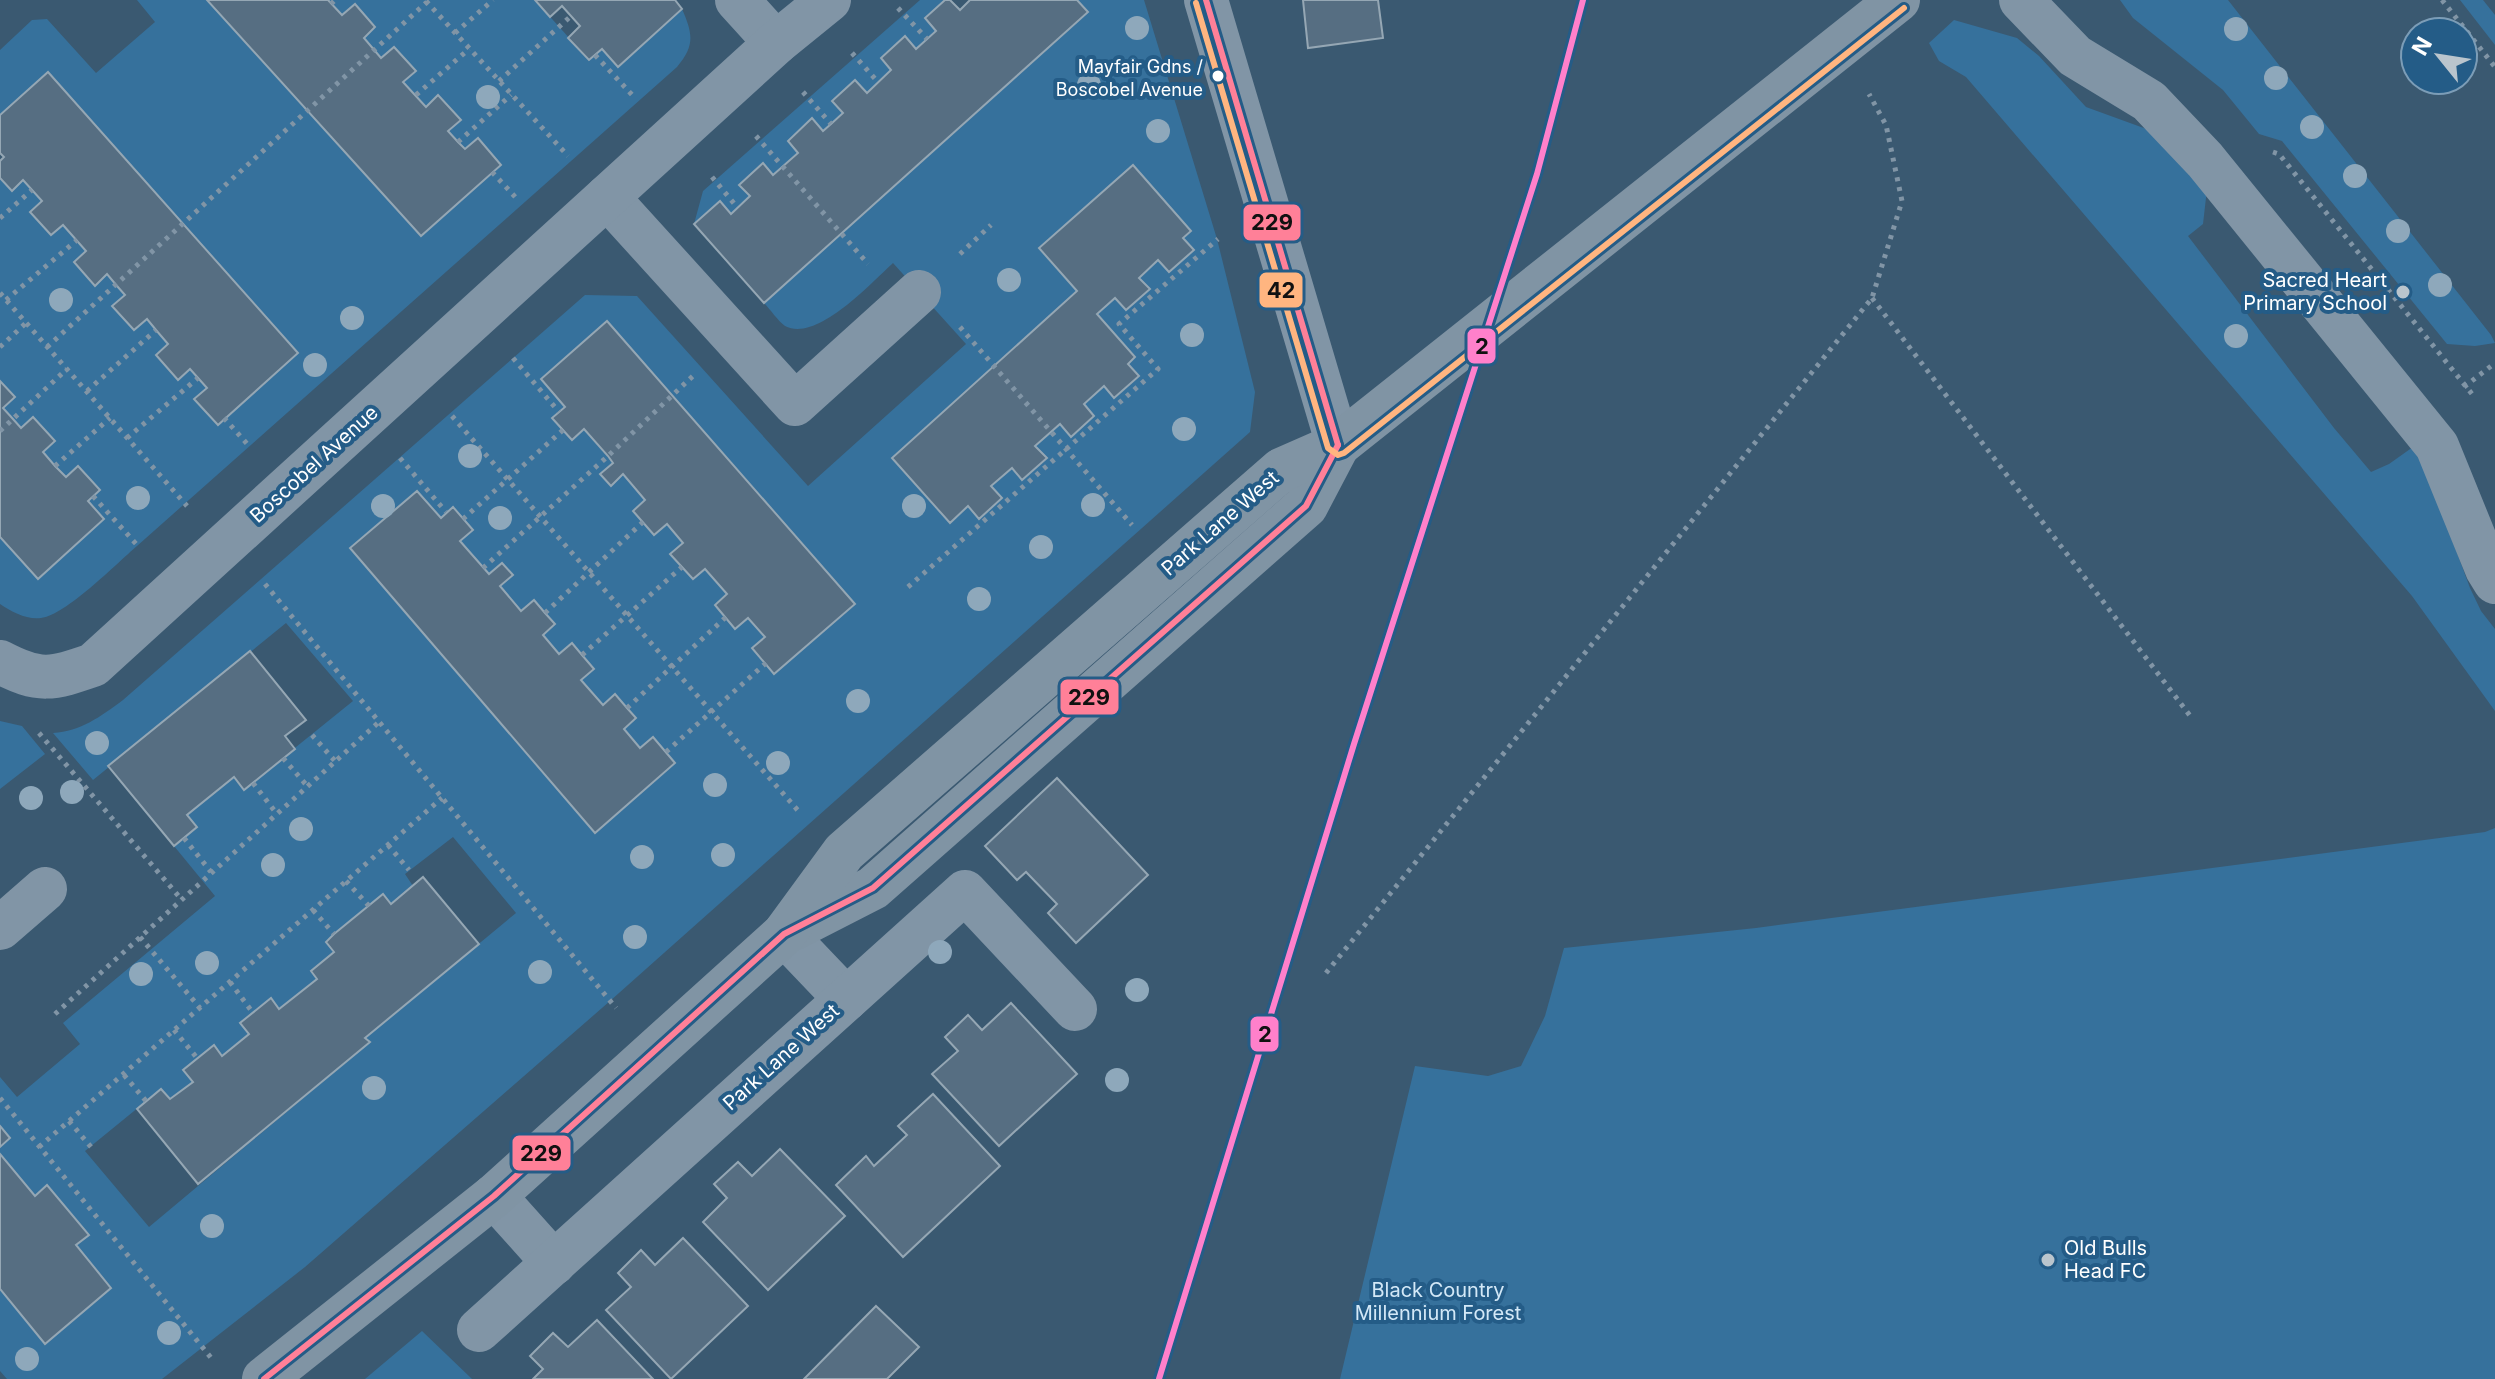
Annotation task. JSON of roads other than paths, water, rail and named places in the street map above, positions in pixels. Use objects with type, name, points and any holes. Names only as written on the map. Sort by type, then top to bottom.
[{"type":"main road","points":[[264,1379],[494,1196],[784,934],[873,888],[1306,506],[1338,445],[1898,0]]},
{"type":"street","points":[[737,0],[776,43]]},
{"type":"street","name":"Boscobel Avenue","points":[[0,662],[22,674],[53,679],[93,665],[776,43],[829,0]]},
{"type":"street","points":[[1206,0],[1338,445]]},
{"type":"street","points":[[2021,0],[2075,56],[2149,101],[2195,149],[2437,446],[2495,582]]},
{"type":"street","points":[[607,197],[795,404],[919,292]]},
{"type":"street","points":[[0,928],[45,889]]},
{"type":"street","name":"Park Lane West","points":[[479,1330],[965,892],[1075,1009]]},
{"type":"street","points":[[784,934],[846,999]]},
{"type":"street","points":[[494,1196],[554,1263]]},
{"type":"place","name":"Mayfair Gdns / Boscobel Avenue","points":[[1218,76]]},
{"type":"place","name":"Sacred Heart Primary School","points":[[2403,292]]},
{"type":"place","name":"Old Bulls Head FC","points":[[2048,1260]]},
{"type":"park label","name":"Black Country Millennium Forest","points":[[1438,1302]]}]
